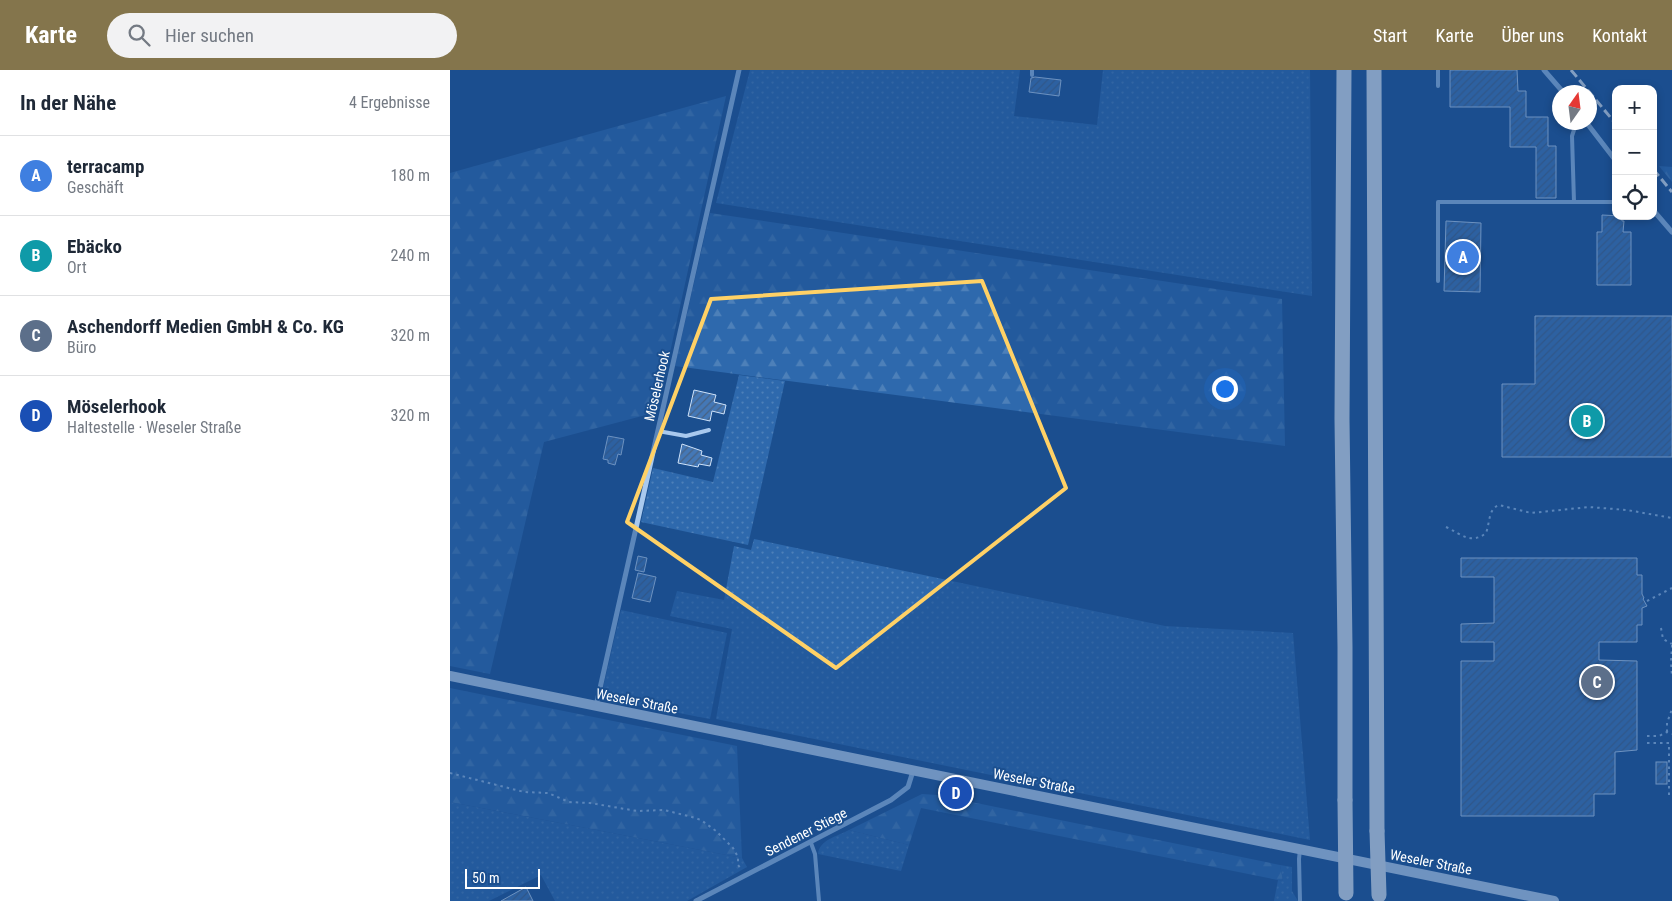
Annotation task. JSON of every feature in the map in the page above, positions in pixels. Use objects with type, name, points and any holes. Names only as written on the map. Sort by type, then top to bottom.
[{"type":"highway","points":[[1344,70],[1342,419],[1346,897]]},
{"type":"highway","points":[[1374,70],[1377,831],[1379,898]]},
{"type":"main road","name":"Weseler Straße","points":[[450,676],[1554,901]]},
{"type":"street","name":"Möselerhook","points":[[596,706],[739,70]]},
{"type":"street","points":[[1544,70],[1557,85]]},
{"type":"street","points":[[1592,130],[1612,156]]},
{"type":"street","points":[[1657,215],[1672,232]]},
{"type":"street","name":"Sendener Stiege","points":[[696,901],[891,800],[908,788],[913,771]]},
{"type":"lane","points":[[1438,70],[1438,86]]},
{"type":"lane","points":[[1574,130],[1572,136],[1574,202]]},
{"type":"lane","points":[[1438,281],[1438,202],[1612,202]]},
{"type":"lane","points":[[658,431],[686,436],[709,430]]},
{"type":"lane","points":[[811,842],[815,854],[818,901]]},
{"type":"lane","points":[[1300,849],[1300,901]]},
{"type":"path","points":[[1446,527],[1472,539],[1478,538],[1486,532],[1494,508],[1500,505],[1532,513],[1589,507],[1627,510],[1672,518]]},
{"type":"path","points":[[1647,601],[1672,588]]},
{"type":"path","points":[[1660,628],[1663,638],[1672,644],[1672,677]]},
{"type":"path","points":[[1667,732],[1667,723],[1672,708]]},
{"type":"path","points":[[1647,736],[1659,736],[1667,732],[1672,734]]},
{"type":"path","points":[[1647,743],[1669,743],[1669,799]]},
{"type":"path","points":[[450,774],[524,792],[548,793],[569,802],[590,803],[636,811],[664,810],[692,816],[716,831],[733,848],[738,857],[738,865],[745,876]]},
{"type":"highlighted area","points":[[982,281],[1066,488],[836,668],[627,522],[711,299]]},
{"type":"green space","points":[[750,70],[1020,70],[1014,116],[1097,125],[1103,70],[1310,70],[1312,296],[716,203]]},
{"type":"green space","points":[[726,96],[657,412],[544,442],[490,674],[450,666],[450,173]]},
{"type":"green space","points":[[1659,166],[1672,167],[1672,182]]},
{"type":"green space","points":[[710,213],[1282,299],[1285,446],[675,366]]},
{"type":"green space","points":[[739,375],[785,381],[748,545],[641,522],[653,468],[713,482]]},
{"type":"green space","points":[[754,539],[1165,626],[1293,633],[1310,840],[716,719],[732,629],[670,616],[677,591],[724,600],[734,546],[751,550]]},
{"type":"green space","points":[[621,610],[727,633],[710,719],[606,699],[602,692]]},
{"type":"green space","points":[[450,688],[737,746],[742,858],[450,802]]},
{"type":"green space","points":[[922,794],[937,795],[1280,865],[1283,881],[921,808],[909,845],[849,830]]},
{"type":"green space","points":[[450,802],[742,858],[747,867],[687,901],[555,901],[541,875],[489,901],[450,901]]},
{"type":"green space","points":[[849,830],[909,845],[901,871],[818,854],[819,849],[825,842]]},
{"type":"green space","points":[[1280,865],[1292,867],[1292,891],[1298,901],[1274,901],[1278,880],[1283,881]]},
{"type":"building","points":[[1450,70],[1517,70],[1518,91],[1526,91],[1526,117],[1548,117],[1548,146],[1556,146],[1556,198],[1536,198],[1536,147],[1510,147],[1510,107],[1450,107]]},
{"type":"building","points":[[1031,78],[1061,80],[1059,96],[1029,92]]},
{"type":"building","points":[[1602,215],[1612,216],[1612,220],[1624,221],[1623,232],[1631,232],[1631,285],[1597,285],[1597,232],[1602,232]]},
{"type":"building","points":[[1446,221],[1481,223],[1480,292],[1444,291]]},
{"type":"building","points":[[1535,316],[1672,316],[1672,457],[1502,457],[1502,384],[1535,384]]},
{"type":"building","points":[[694,390],[716,395],[714,402],[726,405],[724,414],[712,411],[710,421],[688,416]]},
{"type":"building","points":[[608,436],[624,439],[621,455],[618,454],[615,465],[603,459]]},
{"type":"building","points":[[682,444],[702,451],[701,455],[712,458],[710,466],[699,464],[698,467],[678,463]]},
{"type":"building","points":[[638,556],[647,558],[644,572],[635,570]]},
{"type":"building","points":[[1461,558],[1637,558],[1637,575],[1642,575],[1642,594],[1647,606],[1642,608],[1642,625],[1637,625],[1637,642],[1599,642],[1599,660],[1637,661],[1637,750],[1615,752],[1615,794],[1594,794],[1594,816],[1461,816],[1461,661],[1494,661],[1494,642],[1461,642],[1461,624],[1494,623],[1494,577],[1461,577]]},
{"type":"building","points":[[638,573],[656,577],[650,602],[632,598]]},
{"type":"building","points":[[1656,762],[1667,762],[1667,784],[1656,784]]},
{"type":"building","points":[[526,887],[533,901],[501,901]]},
{"type":"railway","points":[[1571,70],[1612,119]]},
{"type":"railway","points":[[1657,174],[1672,192]]},
{"type":"place","name":"terracamp","points":[[1463,257]]},
{"type":"place","name":"Ebäcko","points":[[1587,421]]},
{"type":"place","name":"Aschendorff Medien GmbH & Co. KG","points":[[1597,682]]},
{"type":"place","name":"Möselerhook","points":[[956,793]]}]
